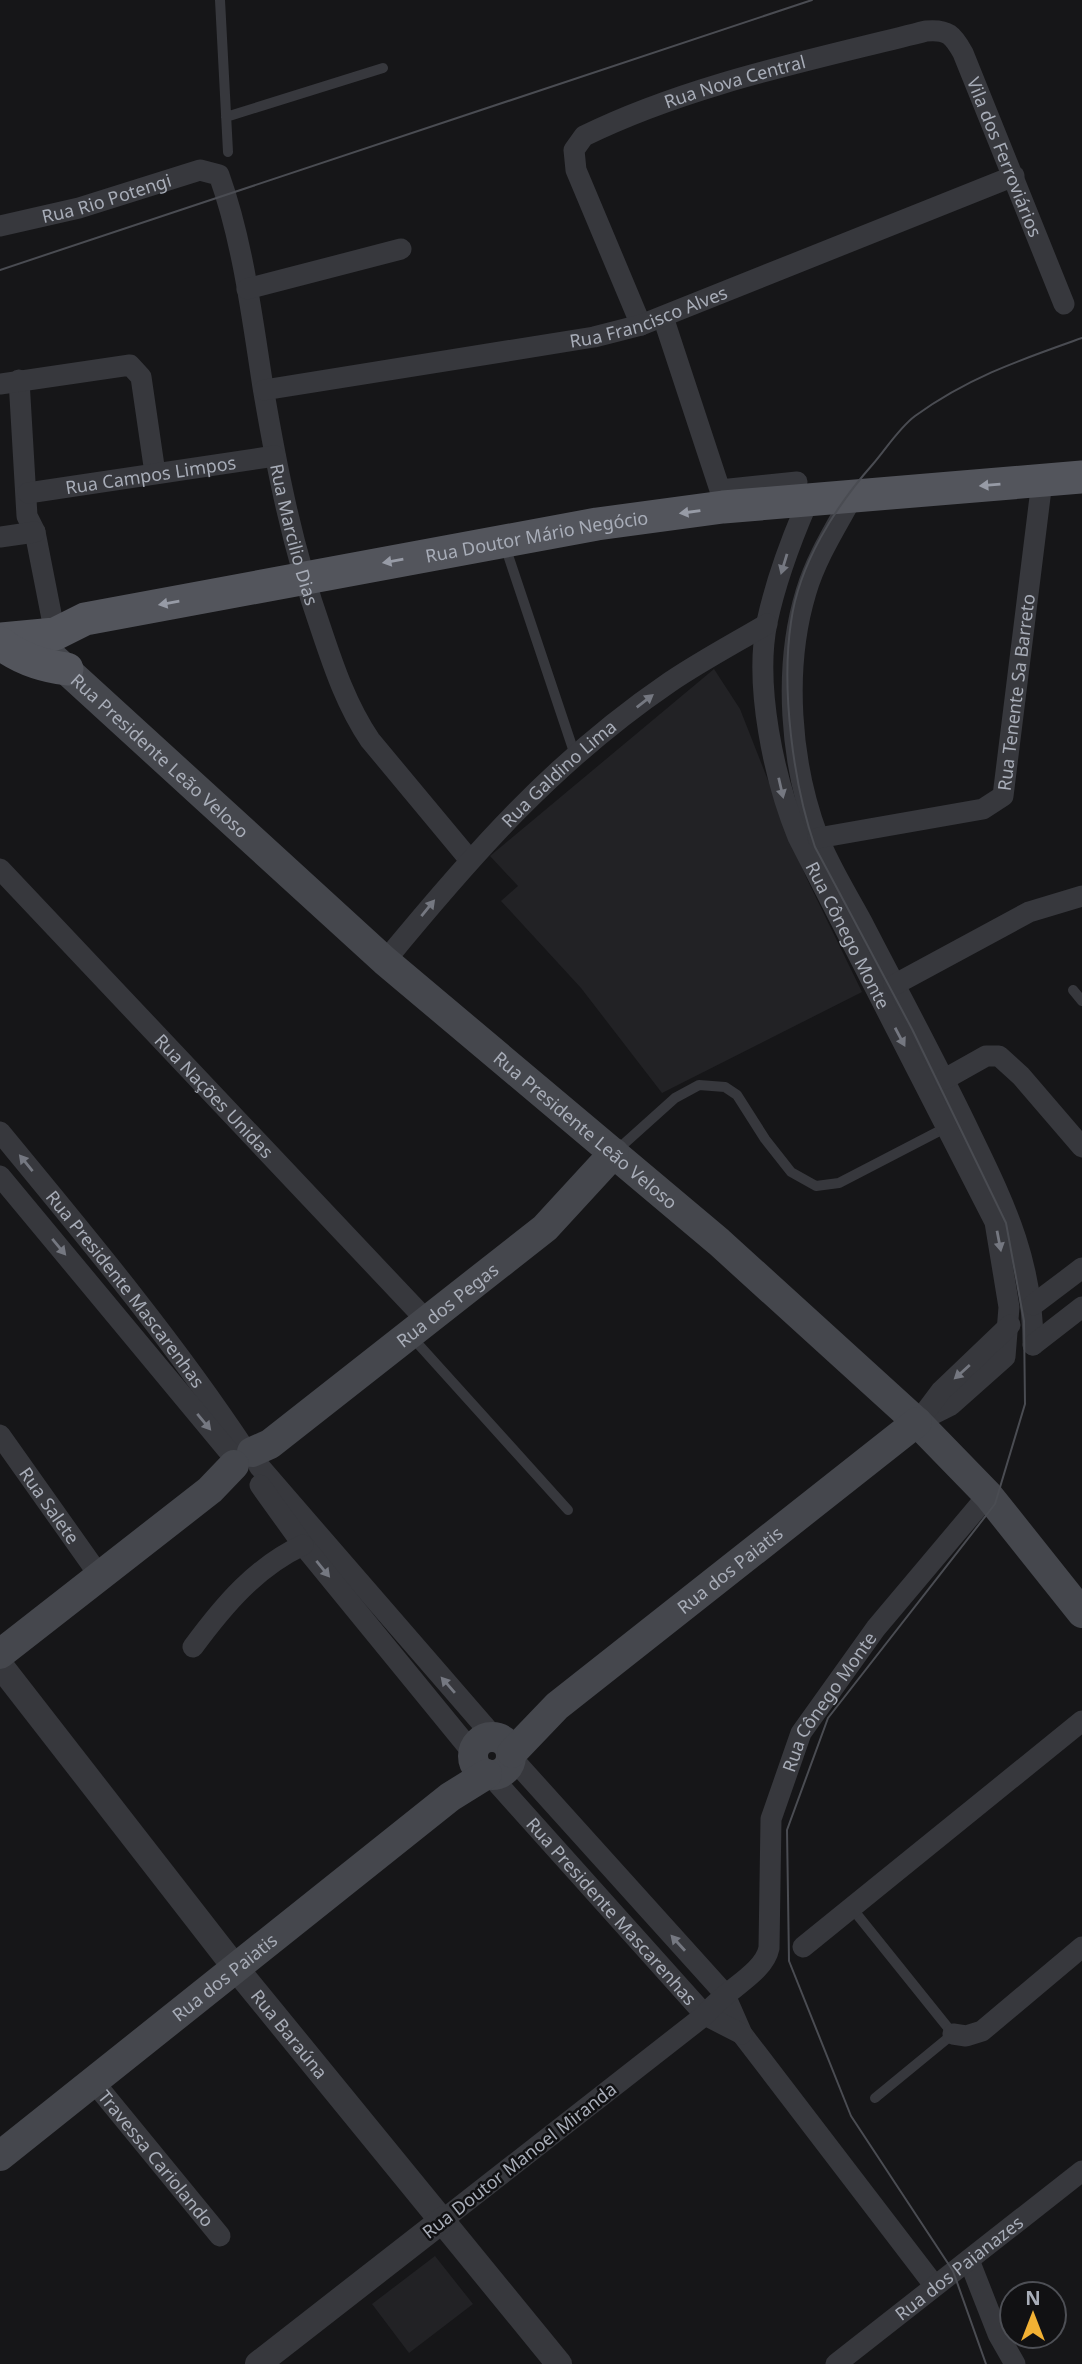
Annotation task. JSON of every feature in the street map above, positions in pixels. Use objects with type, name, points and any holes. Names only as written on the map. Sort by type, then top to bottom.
[{"type":"main road","name":"Rua Doutor Mário Negócio","points":[[31,636],[85,619],[503,541],[723,507],[803,491],[853,496],[1082,477]]},
{"type":"main road","points":[[31,636],[11,652],[47,666],[67,669]]},
{"type":"main road","name":"Rua Presidente Leão Veloso","points":[[31,636],[385,961],[770,1288],[917,1422],[988,1495],[1082,1613]]},
{"type":"main road","name":"Rua dos Pegas","points":[[0,1654],[545,1228],[614,1153]]},
{"type":"main road","name":"Rua dos Paiatis","points":[[0,2156],[234,1966],[450,1797],[492,1755],[535,1732],[544,1717],[917,1422]]},
{"type":"street","name":"Vila dos Ferroviários","points":[[926,31],[941,30],[955,37],[1064,304]]},
{"type":"street","name":"Rua Nova Central","points":[[640,325],[576,170],[573,156],[578,143],[604,127],[739,81],[926,31]]},
{"type":"street","name":"Rua Rio Potengi","points":[[0,226],[79,208],[200,170],[211,170]]},
{"type":"street","name":"Rua Marcilio Dias","points":[[211,170],[219,175],[226,194],[247,289],[275,456],[303,579],[338,678],[359,723],[469,859]]},
{"type":"street","name":"Rua Francisco Alves","points":[[264,390],[594,337],[640,325],[1014,176]]},
{"type":"street","points":[[247,289],[401,249]]},
{"type":"street","points":[[663,317],[720,490],[803,491]]},
{"type":"street","points":[[31,636],[35,532],[27,516],[28,493],[10,382],[118,365],[137,370],[141,377],[155,473]]},
{"type":"street","name":"Rua Campos Limpos","points":[[28,493],[275,456]]},
{"type":"street","name":"Rua Tenente Sa Barreto","points":[[818,838],[984,809],[1003,796],[1042,481]]},
{"type":"street","name":"Rua Cônego Monte","points":[[803,491],[767,624],[763,671],[778,779],[787,809],[869,981],[995,1222],[1000,1239],[1010,1325],[1005,1357]]},
{"type":"street","name":"Rua Cônego Monte","points":[[853,496],[807,589],[797,639],[794,719],[802,775],[818,838],[945,1079],[1007,1209],[1023,1258],[1033,1306],[1033,1345],[1082,1307]]},
{"type":"street","points":[[0,537],[35,532]]},
{"type":"street","name":"Rua Galdino Lima","points":[[385,961],[469,859],[575,754],[671,681],[767,624]]},
{"type":"street","name":"Rua Nações Unidas","points":[[0,869],[419,1328]]},
{"type":"street","points":[[894,985],[1029,912],[1082,896]]},
{"type":"street","points":[[945,1079],[986,1056],[999,1056],[1021,1076],[1082,1147]]},
{"type":"street","name":"Rua Presidente Mascarenhas","points":[[0,1132],[97,1250],[218,1409],[303,1545],[492,1755],[724,1993],[742,2034],[934,2285]]},
{"type":"street","name":"Rua Presidente Mascarenhas","points":[[0,1176],[250,1461],[705,2015],[742,2034]]},
{"type":"street","points":[[1033,1306],[1082,1268]]},
{"type":"street","name":"Rua dos Paiatis","points":[[917,1422],[941,1391],[1010,1325]]},
{"type":"street","name":"Rua dos Paiatis","points":[[917,1422],[951,1405],[1005,1357]]},
{"type":"street","name":"Rua Salete","points":[[0,1435],[99,1575]]},
{"type":"street","name":"Rua Cônego Monte","points":[[769,1948],[771,1819],[801,1733],[876,1628],[988,1495]]},
{"type":"street","points":[[193,1647],[241,1588],[282,1555],[303,1545]]},
{"type":"street","name":"Rua Baraúna","points":[[0,1665],[234,1966],[444,2219],[559,2364]]},
{"type":"street","points":[[803,1947],[1082,1721]]},
{"type":"street","points":[[953,2034],[965,2036],[982,2031],[1082,1947]]},
{"type":"street","name":"Rua Doutor Manoel Miranda","points":[[267,2361],[705,2015],[724,1993],[761,1967],[769,1948]]},
{"type":"street","name":"Travessa Cariolando","points":[[93,2081],[220,2236]]},
{"type":"street","name":"Rua dos Paianazes","points":[[836,2364],[1082,2171]]},
{"type":"street","points":[[969,2260],[998,2334],[1016,2364]]},
{"type":"lane","points":[[220,0],[228,152]]},
{"type":"lane","points":[[226,117],[383,68]]},
{"type":"lane","points":[[503,541],[575,754]]},
{"type":"lane","points":[[1073,990],[1082,1001]]},
{"type":"lane","points":[[614,1153],[675,1098],[699,1085],[725,1087],[737,1095],[765,1139],[791,1171],[816,1186],[839,1184],[947,1127]]},
{"type":"lane","points":[[419,1328],[568,1510]]},
{"type":"lane","points":[[851,1907],[953,2034],[875,2098]]},
{"type":"shaded area","points":[[714,669],[740,709],[806,877],[862,992],[662,1093],[581,988],[501,901],[518,886],[490,856]]},
{"type":"shaded area","points":[[435,2256],[473,2304],[409,2353],[372,2304]]},
{"type":"tram line","points":[[0,270],[812,0]]},
{"type":"tram line","points":[[986,2364],[953,2271],[851,2116],[789,1961],[787,1830],[828,1718],[995,1504],[1025,1404],[1024,1321],[1006,1223],[912,1029],[815,847],[807,822],[791,736],[788,648],[795,600],[810,558],[845,499],[904,426],[935,402],[975,380],[1082,338]]}]
